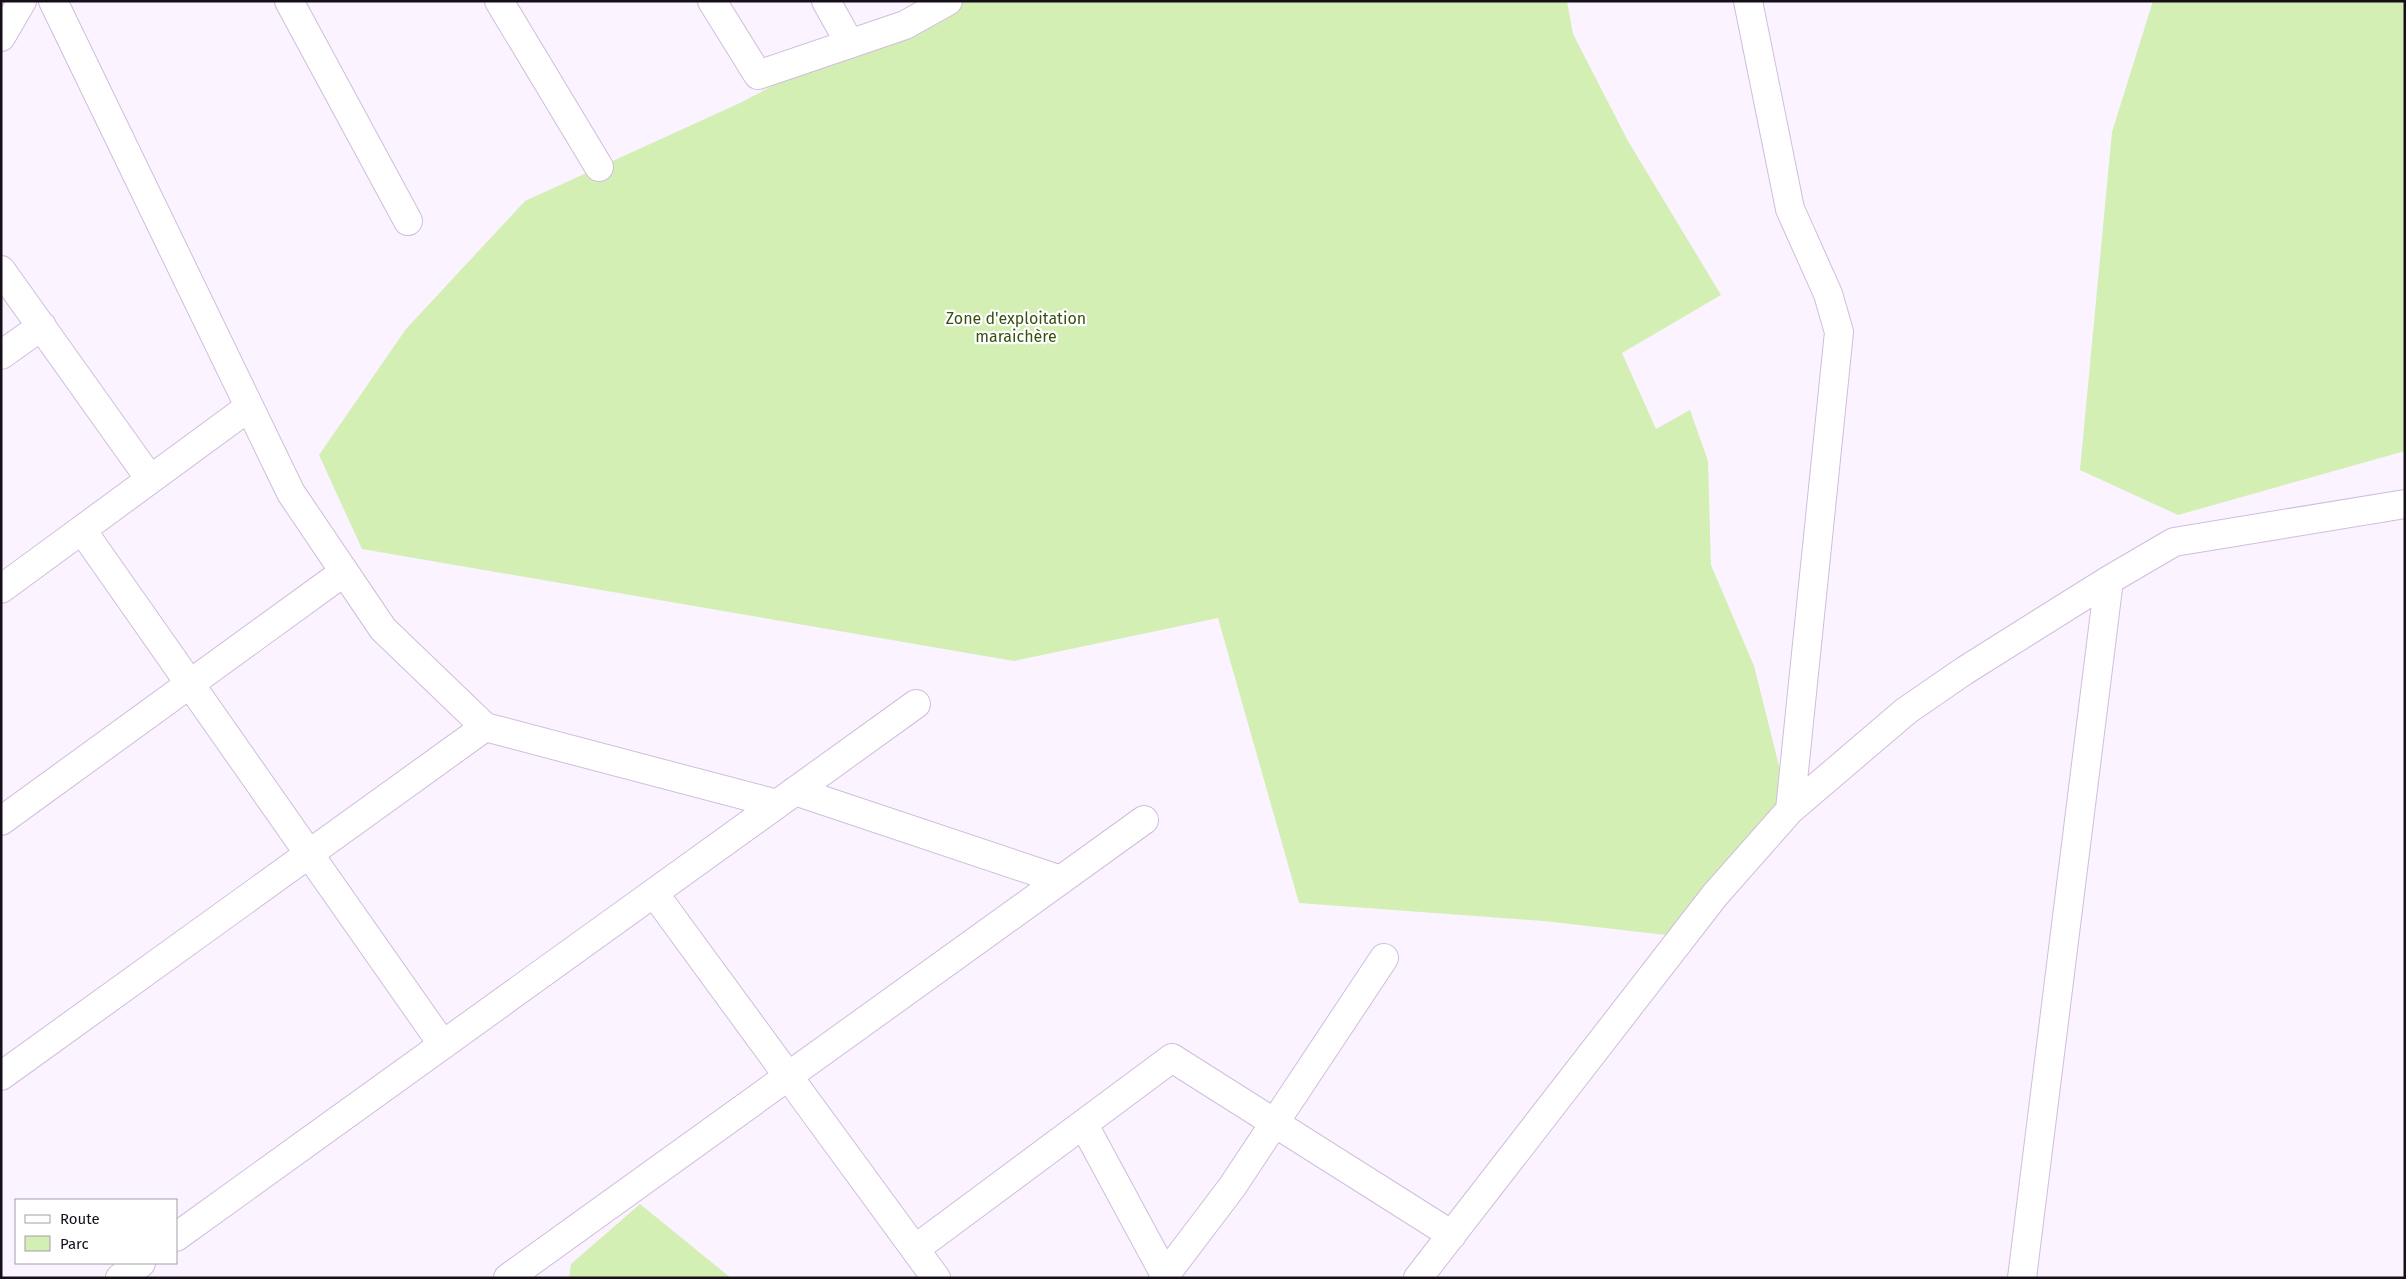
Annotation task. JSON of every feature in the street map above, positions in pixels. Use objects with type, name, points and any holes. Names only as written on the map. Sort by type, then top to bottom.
[{"type":"street","points":[[1,37],[22,1]]},
{"type":"street","points":[[54,1],[291,493],[383,629],[485,727],[786,798],[1061,880]]},
{"type":"street","points":[[289,1],[408,221]]},
{"type":"street","points":[[499,1],[599,167]]},
{"type":"street","points":[[712,1],[758,75],[906,24],[948,1]]},
{"type":"street","points":[[826,1],[850,44]]},
{"type":"street","points":[[1748,1],[1790,210],[1828,294],[1839,332],[1790,810]]},
{"type":"street","points":[[1,270],[150,479]]},
{"type":"street","points":[[1,356],[42,326]]},
{"type":"street","points":[[1,589],[249,407]]},
{"type":"street","points":[[1418,1278],[1716,895],[1790,810],[1906,711],[1964,671],[2174,542],[2405,504]]},
{"type":"street","points":[[82,530],[443,1045]]},
{"type":"street","points":[[1,821],[344,572]]},
{"type":"street","points":[[2022,1278],[2110,580]]},
{"type":"street","points":[[178,1236],[916,704]]},
{"type":"street","points":[[1,1076],[485,727]]},
{"type":"street","points":[[508,1278],[1144,820]]},
{"type":"street","points":[[654,893],[936,1278]]},
{"type":"street","points":[[1084,1125],[1164,1276],[1232,1187],[1384,958]]},
{"type":"street","points":[[915,1250],[1172,1058],[1452,1235]]},
{"type":"street","points":[[120,1278],[140,1264]]},
{"type":"green space","name":"Zone d'exploitation maraichère","points":[[947,1],[1567,1],[1573,34],[1628,141],[1721,295],[1622,353],[1656,429],[1690,410],[1708,461],[1711,565],[1754,666],[1790,810],[1683,937],[1544,921],[1299,903],[1218,618],[1014,661],[362,549],[319,455],[406,329],[525,201],[742,102],[850,44]]},
{"type":"green space","points":[[2153,1],[2405,1],[2405,451],[2178,515],[2080,470],[2112,132]]},
{"type":"green space","points":[[640,1204],[731,1278],[569,1278],[571,1264]]}]
